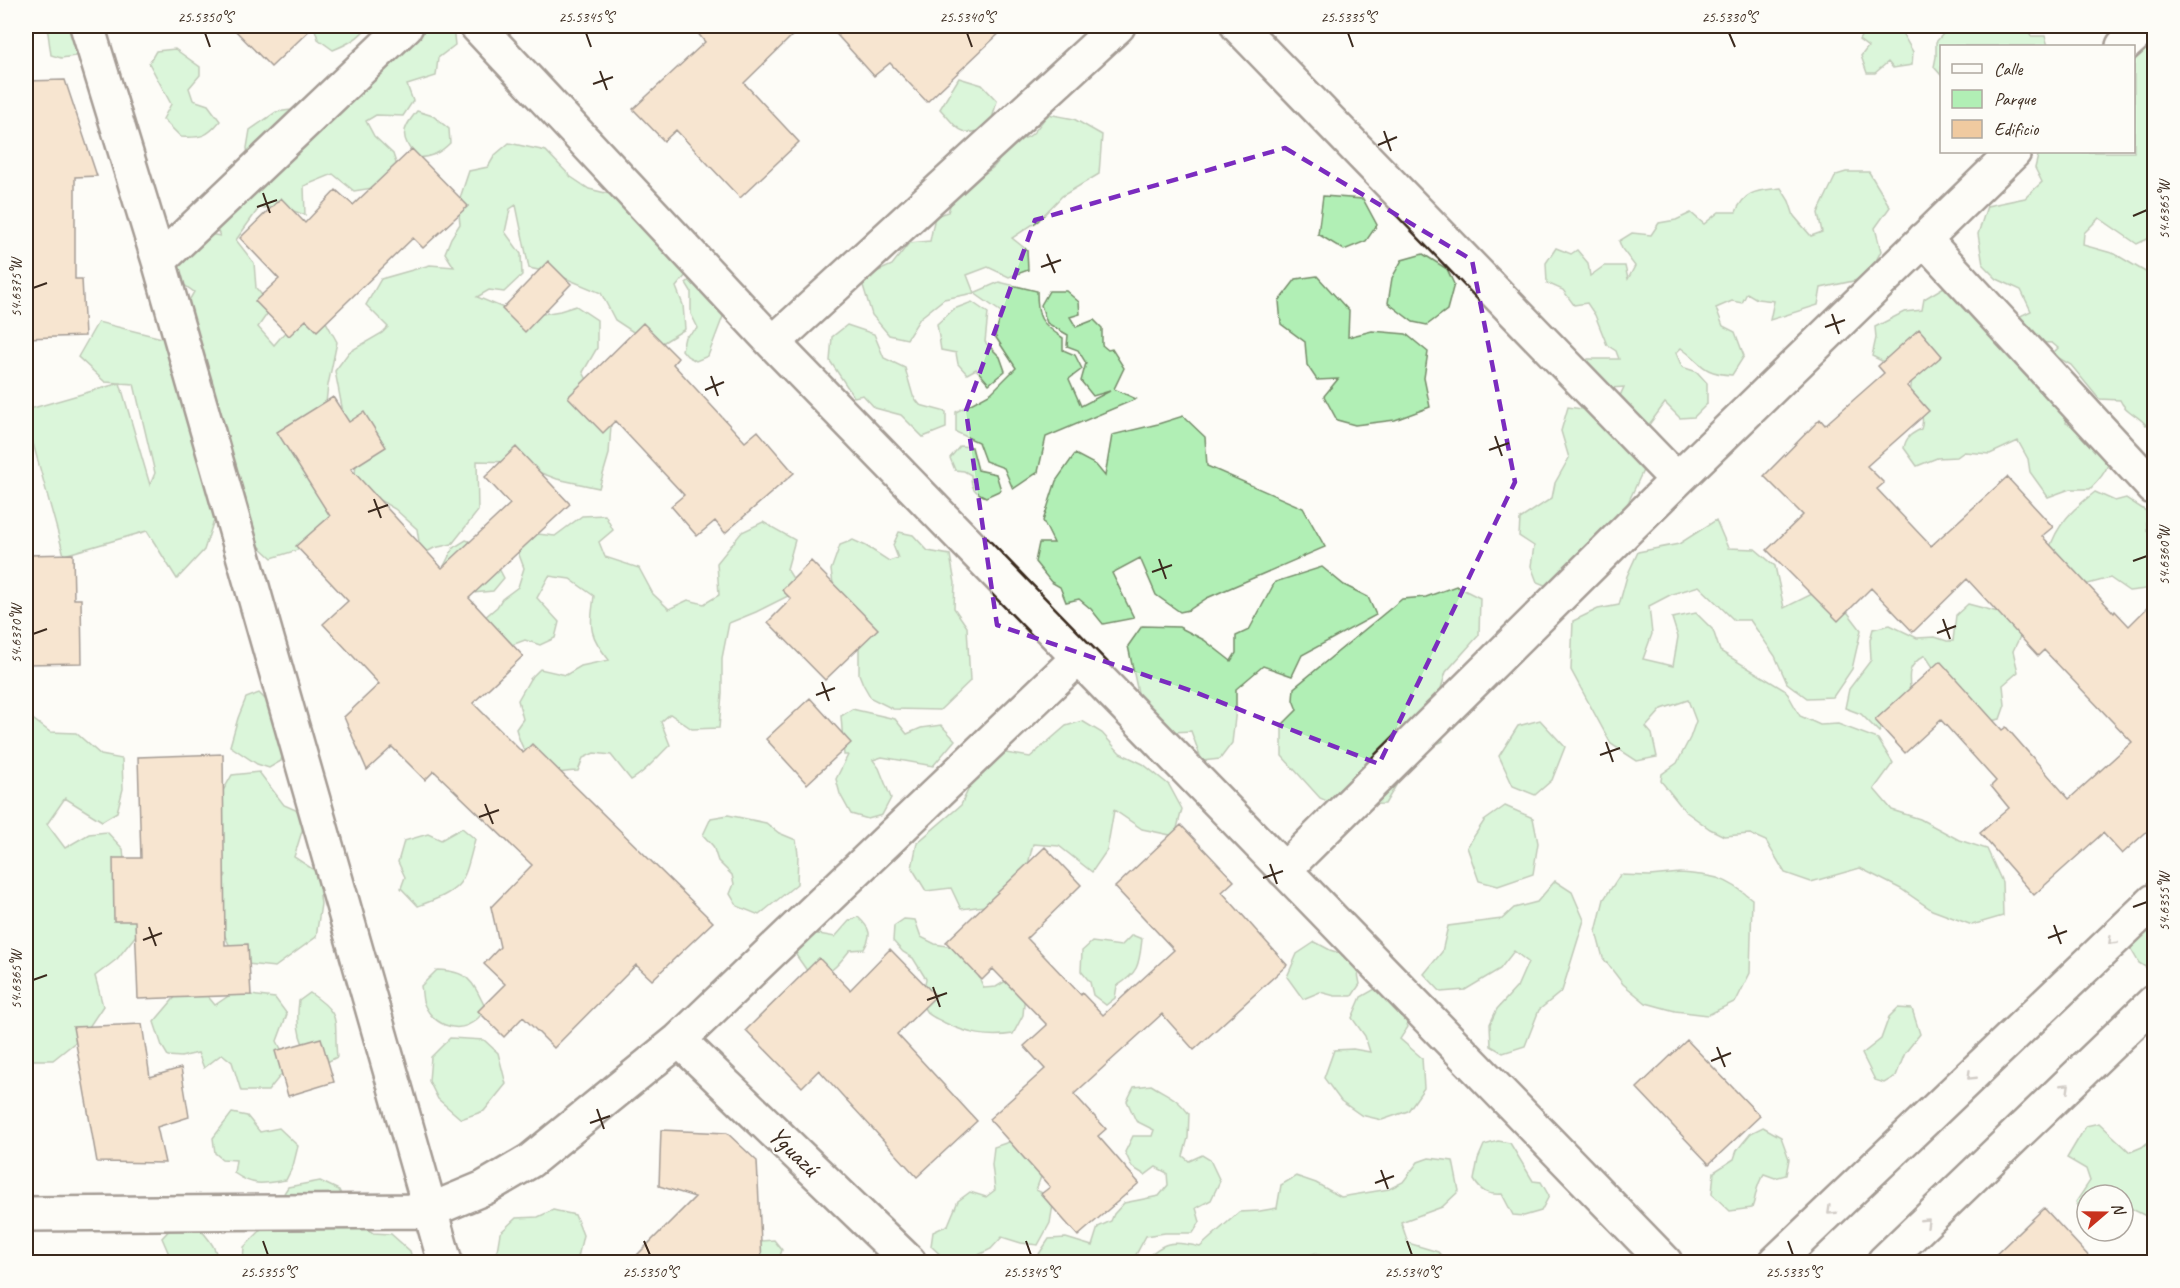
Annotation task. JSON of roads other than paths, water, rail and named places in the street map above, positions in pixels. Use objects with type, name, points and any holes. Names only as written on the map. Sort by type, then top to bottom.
[{"type":"street","points":[[87,26],[159,261],[445,1263]]},
{"type":"street","points":[[159,261],[406,26]]},
{"type":"street","points":[[477,26],[773,343],[1665,1263]]},
{"type":"street","points":[[773,343],[1118,26]]},
{"type":"street","points":[[1238,26],[1677,480]]},
{"type":"street","points":[[2124,45],[2145,26]]},
{"type":"street","points":[[1284,870],[1677,480],[2013,153]]},
{"type":"street","points":[[1924,239],[2154,488]]},
{"type":"street","points":[[26,1214],[429,1210],[484,1188],[530,1161],[679,1040],[1078,658]]},
{"type":"street","points":[[1776,1263],[2154,901]]},
{"type":"street","points":[[1884,1263],[2154,1002]]},
{"type":"street","name":"Yguazú","points":[[679,1040],[909,1263]]}]
